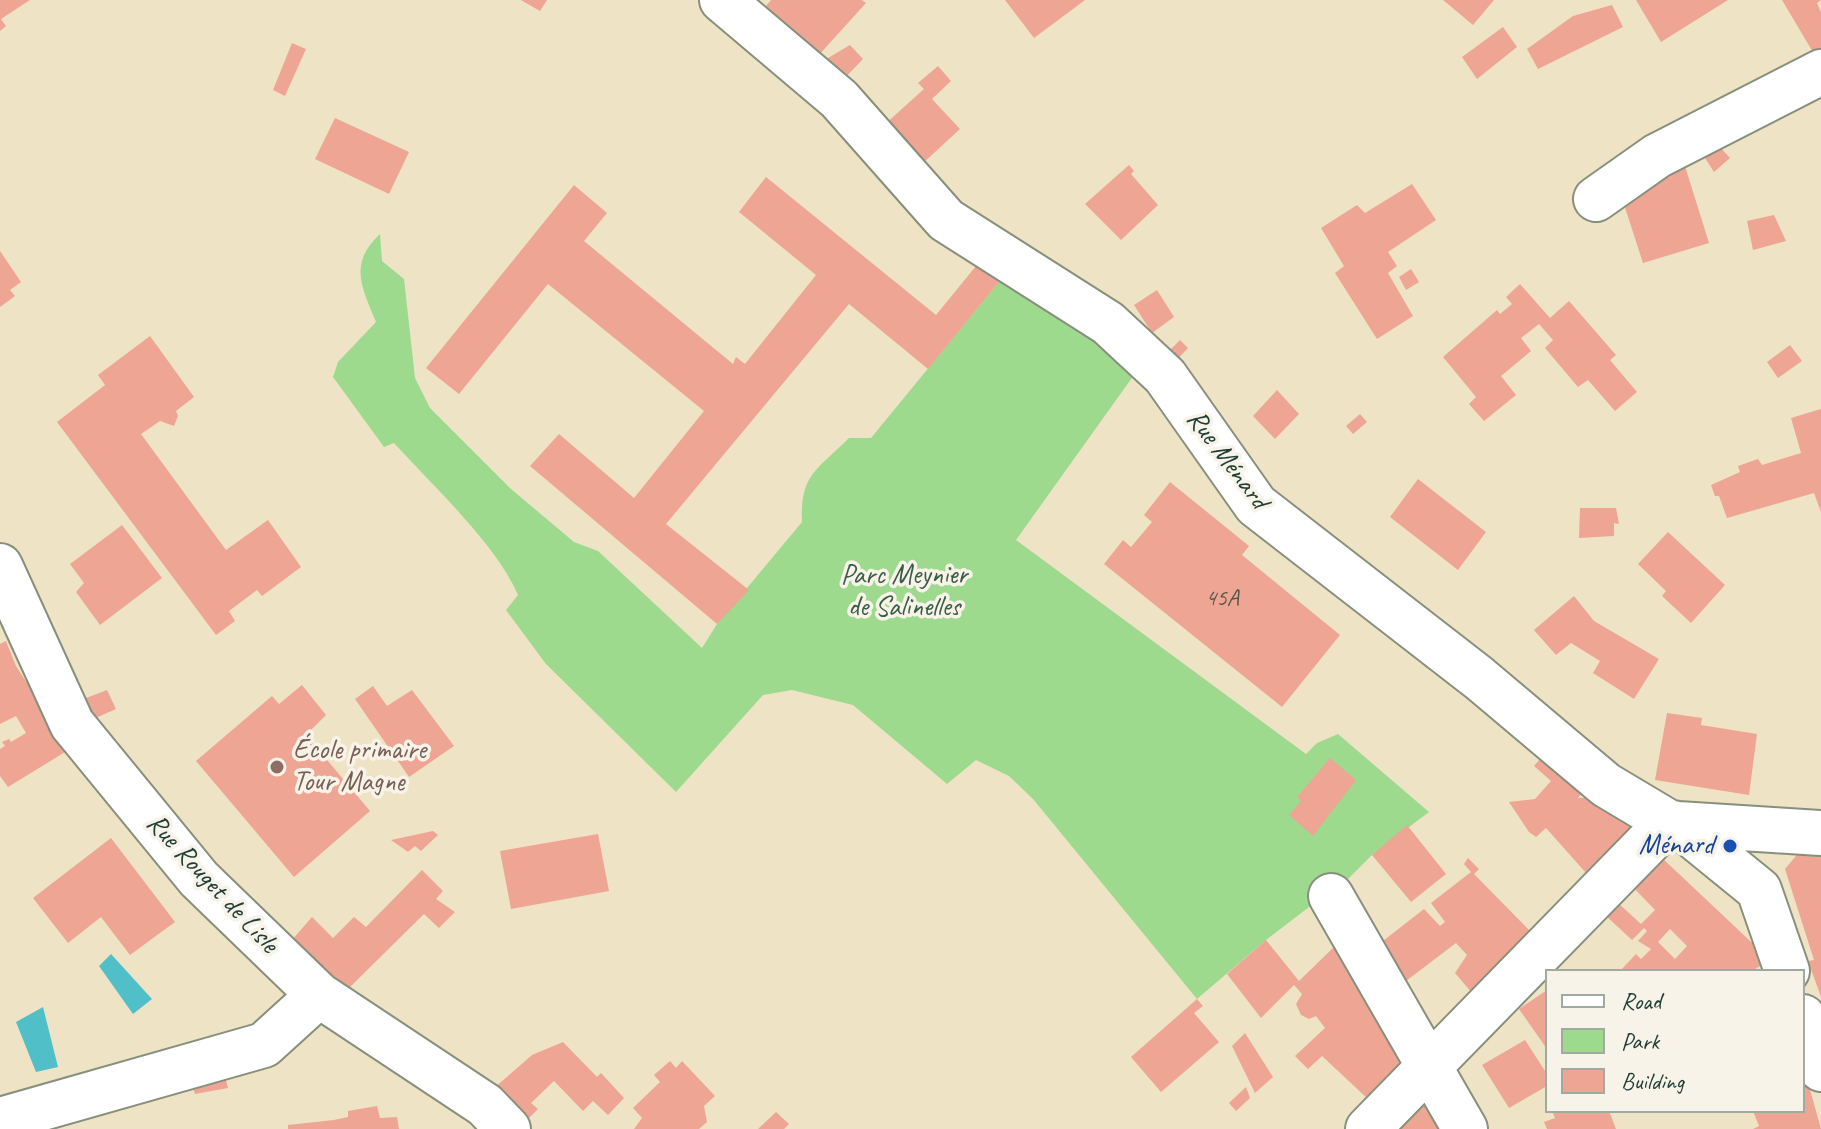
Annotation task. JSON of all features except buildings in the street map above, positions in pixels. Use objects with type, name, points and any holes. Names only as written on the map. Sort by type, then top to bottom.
[{"type":"street","name":"Rue Ménard","points":[[722,0],[839,99],[946,220],[1108,323],[1165,376],[1256,505],[1479,678],[1606,785],[1673,823],[1759,890]]},
{"type":"street","points":[[1596,199],[1657,156],[1821,72]]},
{"type":"street","name":"Rue Rouget de Lisle","points":[[0,566],[72,724],[199,879],[319,995],[485,1105],[508,1129]]},
{"type":"street","points":[[1368,1129],[1673,823],[1821,833]]},
{"type":"street","points":[[1765,829],[1759,890],[1786,969]]},
{"type":"street","points":[[1331,896],[1465,1129]]},
{"type":"street","points":[[0,1120],[264,1045],[319,995]]},
{"type":"street","points":[[1805,1023],[1821,1069]]},
{"type":"green space","name":"Parc Meynier de Salinelles","points":[[380,234],[382,261],[404,279],[415,378],[430,408],[511,489],[574,542],[598,551],[702,648],[717,624],[802,522],[804,493],[813,474],[849,438],[871,438],[1008,271],[1139,368],[1016,540],[1306,754],[1317,743],[1338,734],[1429,812],[1372,855],[1331,896],[1309,907],[1266,940],[1197,999],[1033,799],[1009,776],[976,760],[947,784],[853,705],[792,690],[763,695],[676,792],[546,664],[506,610],[518,595],[495,556],[394,443],[384,447],[333,377],[338,362],[376,322],[363,287],[361,266],[364,255]]},
{"type":"water","points":[[111,954],[152,999],[133,1014],[99,966]]},
{"type":"water","points":[[43,1007],[58,1067],[36,1072],[16,1022]]},
{"type":"place","name":"École primaire Tour Magne","points":[[277,767]]},
{"type":"place","name":"Ménard","points":[[1730,846]]}]
